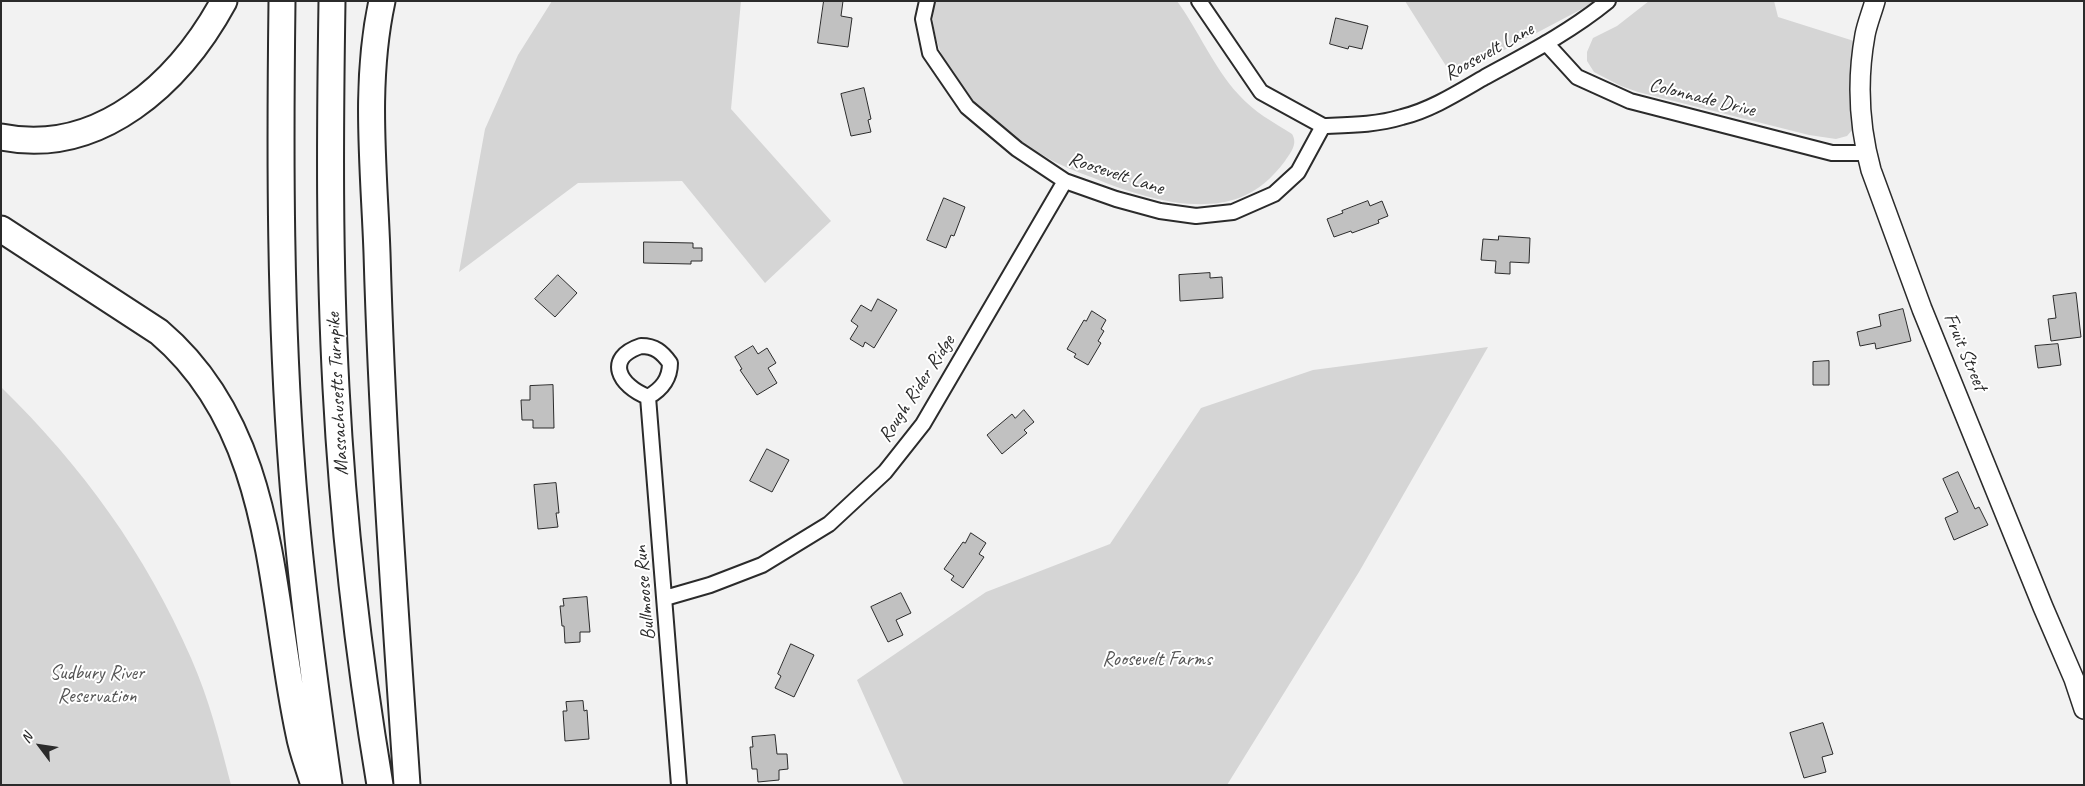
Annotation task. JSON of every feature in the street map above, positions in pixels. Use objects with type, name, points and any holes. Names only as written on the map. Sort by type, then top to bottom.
[{"type":"highway","points":[[1,137],[39,141],[66,137],[103,124],[134,107],[180,67],[199,42],[224,1]]},
{"type":"highway","points":[[282,1],[282,279],[288,407],[304,599],[329,785]]},
{"type":"highway","name":"Massachusetts Turnpike","points":[[332,1],[331,242],[336,388],[352,578],[380,785]]},
{"type":"highway","points":[[382,1],[376,33],[373,70],[371,151],[375,198],[380,349],[407,785]]},
{"type":"highway","points":[[375,198],[384,61],[395,1]]},
{"type":"highway","points":[[1,229],[159,332],[180,351],[199,373],[221,407],[246,462],[263,522],[273,570],[299,734],[314,785]]},
{"type":"street","name":"Roosevelt Lane","points":[[927,1],[923,19],[930,53],[967,107],[1017,149],[1065,182],[1116,199],[1160,210],[1196,216],[1233,212],[1274,194],[1298,172],[1323,126]]},
{"type":"street","name":"Roosevelt Lane","points":[[1200,1],[1231,50],[1261,92],[1323,126],[1370,125],[1404,117],[1444,100],[1546,43],[1582,21],[1608,1]]},
{"type":"street","name":"Fruit Street","points":[[1875,1],[1865,35],[1860,97],[1866,153],[1922,309],[2074,679],[2084,709]]},
{"type":"street","name":"Colonnade Drive","points":[[1546,43],[1577,77],[1630,101],[1832,152],[1866,153]]},
{"type":"street","name":"Rough Rider Ridge","points":[[665,598],[710,585],[762,565],[829,524],[885,472],[923,424],[1065,182]]},
{"type":"street","name":"Bullmoose Run","points":[[648,397],[679,785]]},
{"type":"green space","points":[[552,1],[741,1],[731,109],[831,221],[765,283],[682,181],[578,183],[459,272],[485,129],[518,55]]},
{"type":"green space","points":[[934,1],[1177,1],[1221,73],[1251,107],[1292,134],[1294,138],[1293,148],[1275,173],[1253,192],[1239,198],[1206,204],[1172,202],[1138,194],[1069,169],[1038,152],[998,124],[964,90],[950,71],[940,50],[933,25]]},
{"type":"green space","points":[[1405,1],[1597,1],[1453,77]]},
{"type":"green space","points":[[1649,1],[1774,1],[1778,17],[1854,41],[1855,123],[1853,129],[1847,136],[1836,139],[1809,135],[1638,92],[1621,86],[1594,72],[1587,61],[1587,52],[1593,38],[1617,26]]},
{"type":"green space","name":"Roosevelt Farms","points":[[1488,347],[1359,572],[1227,785],[904,785],[857,680],[986,592],[1110,544],[1201,408],[1313,370]]},
{"type":"green space","name":"Sudbury River Reservation","points":[[1,387],[59,448],[85,480],[110,513],[154,583],[197,673],[214,721],[231,785],[1,785]]},
{"type":"building","points":[[824,1],[843,1],[841,16],[852,18],[848,47],[818,43]]},
{"type":"building","points":[[1336,18],[1368,26],[1362,49],[1349,46],[1348,49],[1330,44]]},
{"type":"building","points":[[864,88],[871,119],[868,120],[871,132],[851,136],[841,94]]},
{"type":"building","points":[[944,198],[965,207],[954,236],[951,235],[946,248],[927,240]]},
{"type":"building","points":[[1368,201],[1370,206],[1382,201],[1388,216],[1378,220],[1379,223],[1352,233],[1351,231],[1334,237],[1327,219]]},
{"type":"building","points":[[1499,236],[1530,238],[1529,263],[1510,262],[1510,274],[1495,273],[1496,261],[1481,260],[1483,239],[1498,240]]},
{"type":"building","points":[[644,242],[693,243],[693,248],[702,248],[702,261],[691,261],[691,264],[644,263]]},
{"type":"building","points":[[1210,273],[1210,278],[1222,277],[1223,298],[1180,301],[1179,275]]},
{"type":"building","points":[[558,275],[577,293],[555,317],[535,299]]},
{"type":"building","points":[[2076,293],[2081,337],[2051,341],[2048,319],[2056,318],[2053,296]]},
{"type":"building","points":[[878,299],[897,310],[874,348],[865,342],[863,347],[850,339],[858,326],[851,321],[861,305],[871,311]]},
{"type":"building","points":[[1903,309],[1911,341],[1876,349],[1875,343],[1860,346],[1857,332],[1881,326],[1879,315]]},
{"type":"building","points":[[1092,311],[1106,320],[1101,329],[1104,331],[1098,341],[1101,343],[1088,365],[1074,357],[1076,354],[1067,349],[1084,320],[1086,321]]},
{"type":"building","points":[[2058,344],[2061,365],[2038,368],[2035,346]]},
{"type":"building","points":[[753,346],[758,354],[767,348],[776,363],[768,368],[777,383],[757,395],[740,370],[742,369],[735,357]]},
{"type":"building","points":[[1829,361],[1829,385],[1813,385],[1813,362]]},
{"type":"building","points":[[553,385],[554,428],[533,428],[533,420],[522,420],[521,400],[530,400],[530,386]]},
{"type":"building","points":[[1024,410],[1034,422],[1024,430],[1027,433],[1002,454],[987,435],[1012,414],[1015,418]]},
{"type":"building","points":[[767,449],[789,460],[772,492],[750,481]]},
{"type":"building","points":[[1958,472],[1975,509],[1979,507],[1988,525],[1954,540],[1945,518],[1958,512],[1943,479]]},
{"type":"building","points":[[556,483],[559,513],[556,513],[558,527],[538,529],[534,485]]},
{"type":"building","points":[[971,533],[986,543],[979,554],[984,557],[963,588],[951,580],[954,576],[944,569]]},
{"type":"building","points":[[901,593],[911,613],[896,620],[903,635],[888,642],[871,607]]},
{"type":"building","points":[[587,597],[590,632],[580,632],[580,642],[565,643],[560,606],[564,606],[563,599]]},
{"type":"building","points":[[791,644],[814,655],[794,697],[775,688],[781,676],[778,674]]},
{"type":"building","points":[[583,701],[584,711],[587,710],[589,739],[565,741],[563,711],[567,711],[566,702]]},
{"type":"building","points":[[1823,723],[1833,754],[1822,757],[1826,772],[1804,778],[1790,733]]},
{"type":"building","points":[[775,735],[777,754],[787,754],[788,769],[779,770],[779,780],[758,782],[757,769],[752,769],[750,747],[753,747],[752,737]]}]
